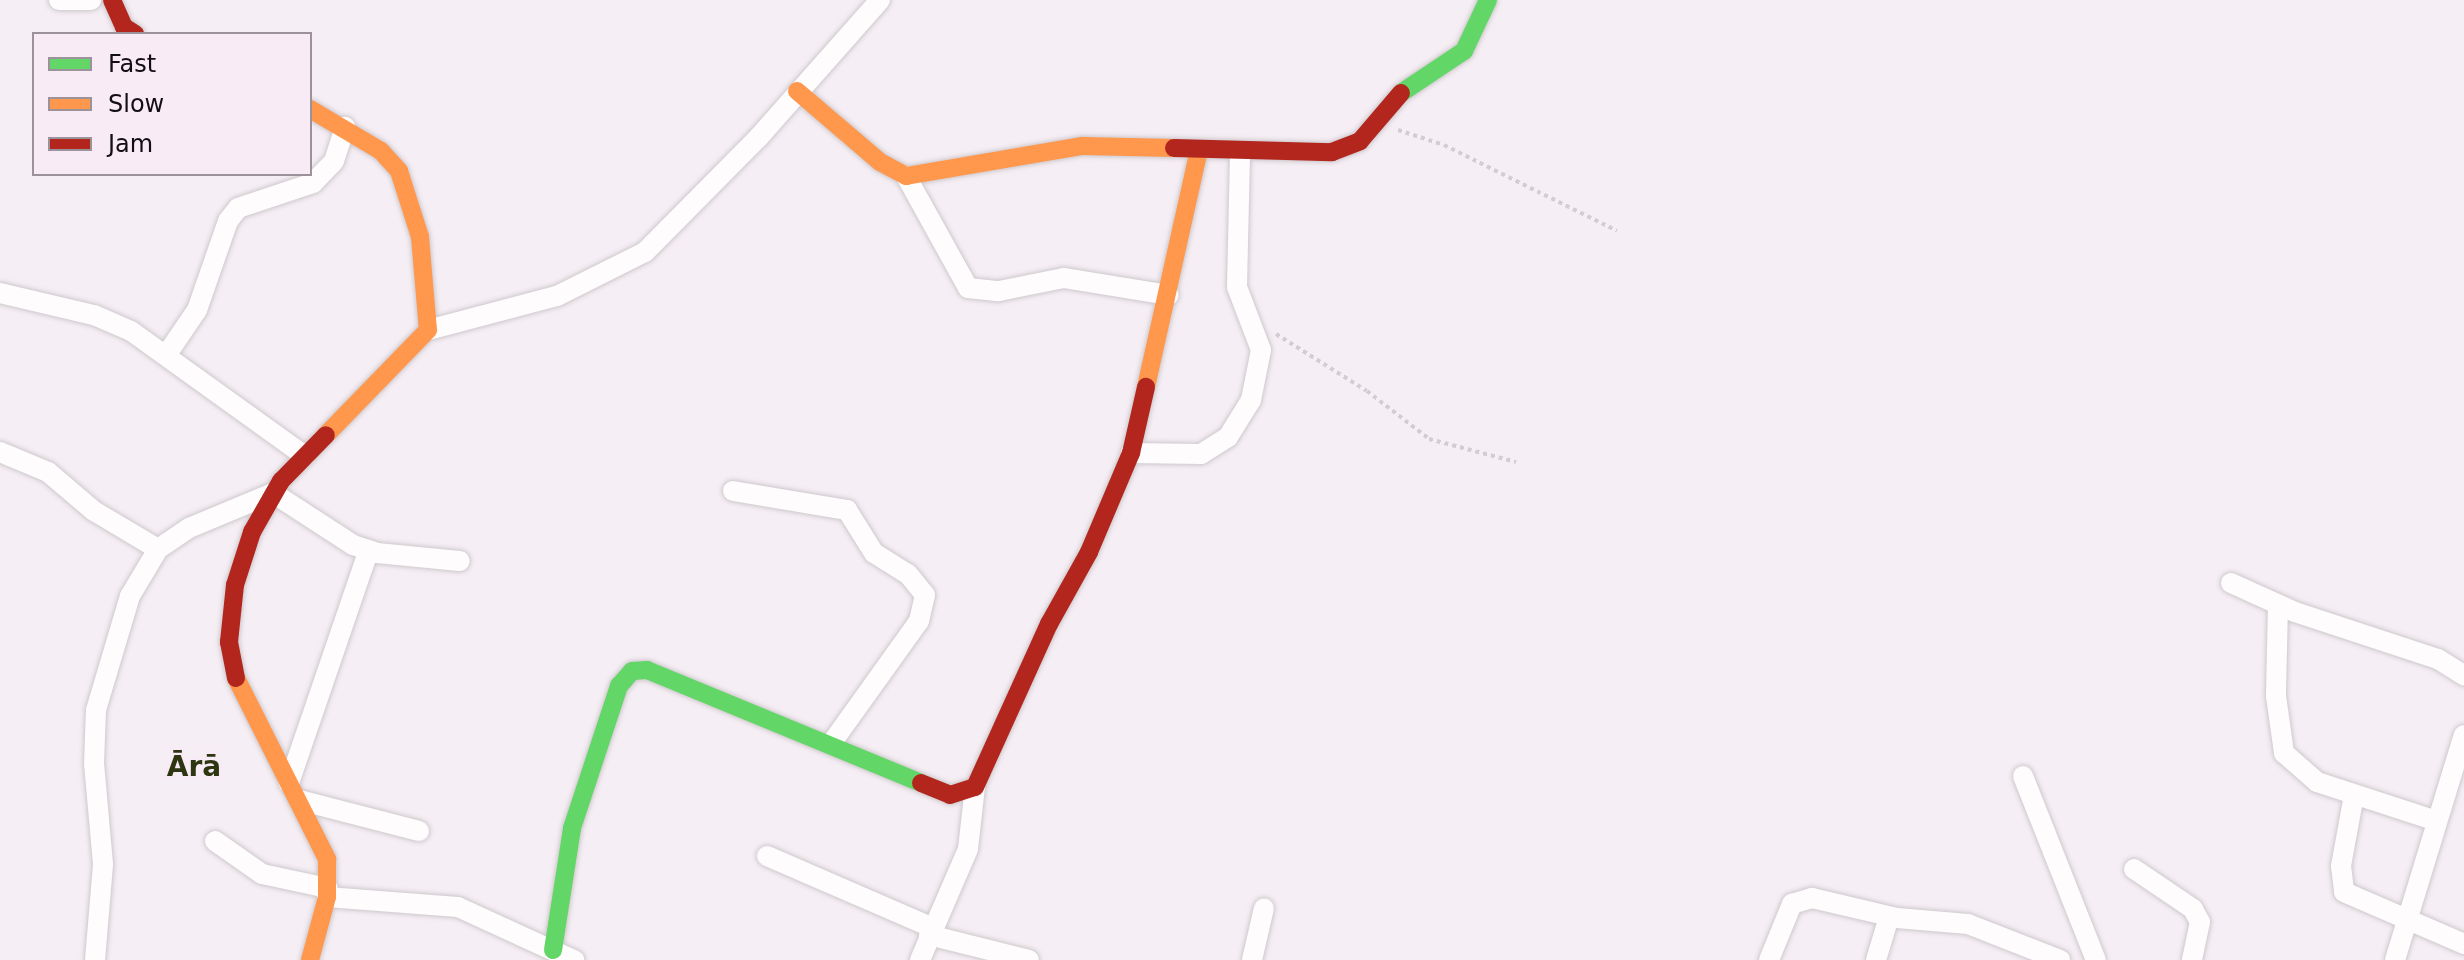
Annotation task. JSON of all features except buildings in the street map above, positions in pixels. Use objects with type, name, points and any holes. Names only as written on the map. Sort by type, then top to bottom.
[{"type":"street","points":[[59,0],[91,0]]},
{"type":"street","points":[[112,0],[124,27],[132,32]]},
{"type":"street","points":[[310,960],[328,892],[321,839],[245,705],[229,642],[242,558],[273,493],[428,330],[557,296],[628,263],[661,238],[880,0]]},
{"type":"street","points":[[906,176],[1082,146],[1332,152],[1372,130],[1407,86],[1464,51],[1488,0]]},
{"type":"street","points":[[797,91],[880,162],[906,176],[968,288],[999,291],[1064,278],[1169,295]]},
{"type":"street","points":[[312,110],[381,151],[410,193],[425,272],[428,330]]},
{"type":"street","points":[[167,354],[197,310],[228,221],[238,208],[313,183],[334,161],[345,127]]},
{"type":"street","points":[[920,960],[968,849],[975,787],[1049,624],[1089,552],[1131,453],[1169,295],[1199,150]]},
{"type":"street","points":[[1131,453],[1201,454],[1241,423],[1251,400],[1261,350],[1237,287],[1240,152]]},
{"type":"street","points":[[0,293],[111,321],[167,354],[305,456]]},
{"type":"street","points":[[0,452],[48,472],[94,511],[158,549]]},
{"type":"street","points":[[733,491],[847,510],[874,553],[908,574],[925,595],[919,621],[831,744]]},
{"type":"street","points":[[95,960],[103,864],[95,787],[96,710],[130,596],[158,549],[189,528],[273,493]]},
{"type":"street","points":[[273,493],[369,550],[460,561]]},
{"type":"street","points":[[294,792],[369,550]]},
{"type":"street","points":[[2231,583],[2278,605],[2462,672]]},
{"type":"street","points":[[2278,605],[2276,696],[2284,753],[2317,782],[2436,821]]},
{"type":"street","points":[[553,950],[572,828],[623,676],[647,670],[950,795],[965,794],[975,787]]},
{"type":"street","points":[[2395,960],[2464,735]]},
{"type":"street","points":[[2023,776],[2096,960]]},
{"type":"street","points":[[294,792],[419,831]]},
{"type":"street","points":[[2354,795],[2341,866],[2344,892],[2356,901],[2408,917],[2464,944]]},
{"type":"street","points":[[215,841],[262,874],[328,892],[438,903],[574,960]]},
{"type":"street","points":[[767,856],[930,931],[1029,960]]},
{"type":"street","points":[[2134,869],[2193,909],[2200,922],[2192,960]]},
{"type":"street","points":[[1769,960],[1787,912],[1800,899],[1889,917],[1968,924],[2060,960]]},
{"type":"street","points":[[1252,960],[1264,908]]},
{"type":"street","points":[[1876,960],[1889,917]]},
{"type":"path","points":[[1372,130],[1406,131],[1444,145],[1617,231]]},
{"type":"path","points":[[1247,316],[1367,391],[1429,439],[1516,462]]},
{"type":"traffic: fast","points":[[1401,93],[1464,51],[1488,0]]},
{"type":"traffic: fast","points":[[553,950],[572,828],[619,686],[632,671],[647,670],[921,783]]},
{"type":"traffic: slow","points":[[797,91],[880,162],[906,176],[1082,146],[1174,148]]},
{"type":"traffic: slow","points":[[312,110],[381,151],[399,171],[420,237],[428,330],[326,435]]},
{"type":"traffic: slow","points":[[1146,387],[1199,150]]},
{"type":"traffic: slow","points":[[236,678],[327,859],[327,897],[310,960]]},
{"type":"traffic: jam","points":[[112,0],[124,27],[132,32]]},
{"type":"traffic: jam","points":[[1174,148],[1332,152],[1360,141],[1401,93]]},
{"type":"traffic: jam","points":[[921,783],[950,795],[975,787],[1049,624],[1089,552],[1131,453],[1146,387]]},
{"type":"traffic: jam","points":[[236,678],[229,642],[235,585],[252,532],[281,481],[326,435]]},
{"type":"district","name":"Ārā","points":[[194,767]]}]
